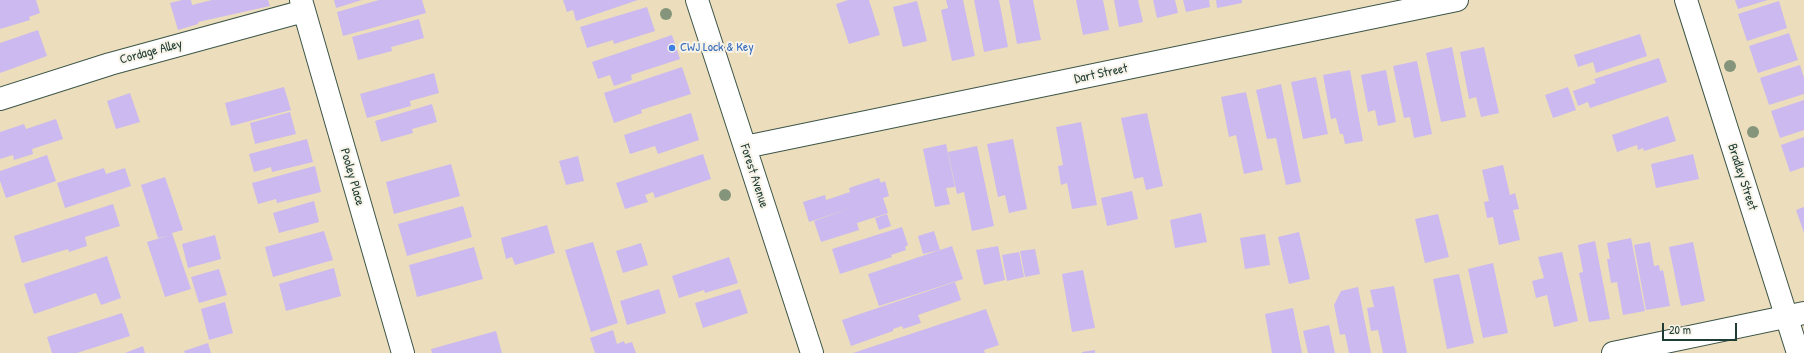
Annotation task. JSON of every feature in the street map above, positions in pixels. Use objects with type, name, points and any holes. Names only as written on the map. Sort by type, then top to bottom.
[{"type":"street","name":"Forest Avenue","points":[[697,0],[812,353]]},
{"type":"street","name":"Dart Street","points":[[745,147],[1457,0]]},
{"type":"street","name":"Bradley Street","points":[[1686,0],[1795,315],[1798,353]]},
{"type":"street","name":"Cordage Alley","points":[[0,99],[302,6]]},
{"type":"street","name":"Pooley Place","points":[[302,6],[403,353]]},
{"type":"street","points":[[1613,353],[1795,315]]},
{"type":"building","points":[[0,0],[36,0],[40,13],[29,17],[30,20],[0,29]]},
{"type":"building","points":[[182,0],[191,0],[192,5],[212,0],[268,0],[270,6],[198,22],[198,24],[178,30],[170,3]]},
{"type":"building","points":[[334,0],[362,0],[336,8]]},
{"type":"building","points":[[379,0],[422,0],[426,13],[343,36],[337,12]]},
{"type":"building","points":[[563,0],[638,0],[576,21],[573,10],[567,12]]},
{"type":"building","points":[[848,0],[869,0],[880,35],[849,44],[836,4]]},
{"type":"building","points":[[946,0],[963,0],[975,56],[952,61],[941,10],[948,8]]},
{"type":"building","points":[[974,0],[999,0],[1008,47],[984,52]]},
{"type":"building","points":[[1009,0],[1033,0],[1041,40],[1017,44]]},
{"type":"building","points":[[1076,0],[1103,0],[1109,30],[1083,35]]},
{"type":"building","points":[[1114,0],[1138,0],[1143,22],[1119,27]]},
{"type":"building","points":[[1153,0],[1175,0],[1178,13],[1157,18]]},
{"type":"building","points":[[1183,0],[1209,0],[1210,7],[1186,12]]},
{"type":"building","points":[[1216,0],[1242,0],[1242,3],[1217,8]]},
{"type":"building","points":[[1735,0],[1768,0],[1738,9]]},
{"type":"building","points":[[917,1],[927,41],[903,47],[893,7]]},
{"type":"building","points":[[1779,1],[1787,28],[1747,41],[1738,14]]},
{"type":"building","points":[[647,7],[655,31],[614,44],[613,40],[587,48],[580,27]]},
{"type":"building","points":[[419,19],[424,38],[391,47],[392,51],[358,60],[352,37]]},
{"type":"building","points":[[38,30],[47,56],[0,73],[0,43]]},
{"type":"building","points":[[1789,33],[1798,60],[1758,73],[1749,46]]},
{"type":"building","points":[[1640,34],[1647,56],[1596,73],[1593,62],[1578,67],[1574,55]]},
{"type":"building","points":[[672,35],[680,59],[631,75],[632,80],[614,86],[610,75],[598,79],[592,62]]},
{"type":"building","points":[[1452,47],[1466,117],[1441,122],[1426,53]]},
{"type":"building","points":[[1484,47],[1499,113],[1481,117],[1476,97],[1469,99],[1460,52]]},
{"type":"building","points":[[1659,58],[1667,82],[1590,108],[1588,102],[1578,106],[1573,91],[1596,83],[1594,79]]},
{"type":"building","points":[[1417,61],[1432,134],[1414,138],[1410,117],[1404,118],[1393,66]]},
{"type":"building","points":[[1800,65],[1804,78],[1804,94],[1769,105],[1760,78]]},
{"type":"building","points":[[682,67],[691,94],[641,110],[642,113],[614,123],[604,93]]},
{"type":"building","points":[[1350,70],[1363,141],[1345,144],[1343,134],[1340,134],[1336,118],[1331,119],[1323,75]]},
{"type":"building","points":[[1386,70],[1396,122],[1378,126],[1375,110],[1368,112],[1361,75]]},
{"type":"building","points":[[434,73],[439,93],[410,101],[411,106],[367,118],[360,94]]},
{"type":"building","points":[[1316,77],[1328,134],[1303,139],[1291,82]]},
{"type":"building","points":[[1281,84],[1301,182],[1286,185],[1276,138],[1267,139],[1256,90]]},
{"type":"building","points":[[284,87],[291,110],[231,126],[225,103]]},
{"type":"building","points":[[1568,87],[1576,110],[1553,118],[1545,95]]},
{"type":"building","points":[[1246,92],[1263,170],[1244,174],[1236,135],[1229,137],[1221,97]]},
{"type":"building","points":[[130,93],[140,122],[116,129],[107,101]]},
{"type":"building","points":[[1804,100],[1804,130],[1780,138],[1771,111]]},
{"type":"building","points":[[432,104],[437,122],[412,129],[413,133],[381,142],[375,121]]},
{"type":"building","points":[[290,112],[296,134],[255,144],[250,123]]},
{"type":"building","points":[[691,113],[699,140],[658,154],[655,146],[630,154],[624,135]]},
{"type":"building","points":[[1147,113],[1163,186],[1146,190],[1143,177],[1134,179],[1121,118]]},
{"type":"building","points":[[1668,116],[1676,141],[1644,151],[1643,148],[1638,150],[1637,145],[1617,152],[1612,135]]},
{"type":"building","points":[[56,119],[63,139],[32,149],[33,154],[14,160],[13,155],[0,159],[0,132],[24,124],[26,129]]},
{"type":"building","points":[[1081,122],[1097,205],[1072,209],[1067,183],[1061,185],[1058,166],[1063,165],[1056,127]]},
{"type":"building","points":[[1804,137],[1804,167],[1790,172],[1781,145]]},
{"type":"building","points":[[307,139],[313,162],[272,172],[271,167],[254,172],[249,154]]},
{"type":"building","points":[[1013,139],[1027,209],[1009,213],[1005,195],[998,197],[987,144]]},
{"type":"building","points":[[946,144],[955,187],[946,188],[950,204],[935,207],[923,149]]},
{"type":"building","points":[[977,146],[994,226],[972,231],[964,192],[957,194],[948,152]]},
{"type":"building","points":[[703,154],[711,179],[655,198],[653,192],[645,195],[648,202],[625,209],[616,183]]},
{"type":"building","points":[[1693,154],[1699,179],[1656,188],[1651,164]]},
{"type":"building","points":[[47,155],[56,181],[6,198],[0,181],[0,171]]},
{"type":"building","points":[[578,156],[584,181],[566,185],[559,161]]},
{"type":"building","points":[[451,164],[460,196],[394,214],[386,182]]},
{"type":"building","points":[[1503,165],[1510,195],[1515,193],[1519,209],[1513,210],[1520,240],[1499,245],[1493,217],[1487,218],[1484,202],[1489,201],[1482,170]]},
{"type":"building","points":[[315,166],[321,192],[277,203],[276,199],[258,204],[252,183]]},
{"type":"building","points":[[104,168],[106,174],[125,168],[131,186],[65,208],[57,183]]},
{"type":"building","points":[[165,177],[183,230],[172,233],[191,289],[165,297],[147,242],[167,236],[158,238],[141,185]]},
{"type":"building","points":[[879,178],[881,183],[885,181],[889,196],[883,198],[888,213],[857,223],[859,230],[821,242],[814,221],[851,208],[809,222],[803,202],[825,195],[826,200],[850,192],[849,188]]},
{"type":"building","points":[[1132,191],[1138,219],[1107,226],[1101,198]]},
{"type":"building","points":[[314,201],[319,222],[279,233],[273,213]]},
{"type":"building","points":[[113,204],[120,226],[85,237],[87,246],[69,252],[68,249],[22,263],[14,236]]},
{"type":"building","points":[[463,206],[472,237],[407,256],[398,224]]},
{"type":"building","points":[[1804,207],[1804,233],[1796,210]]},
{"type":"building","points":[[1201,213],[1207,242],[1175,248],[1170,220]]},
{"type":"building","points":[[887,214],[891,226],[879,230],[875,218]]},
{"type":"building","points":[[1438,214],[1449,257],[1425,263],[1415,219]]},
{"type":"building","points":[[547,225],[555,253],[515,265],[512,257],[506,259],[501,238]]},
{"type":"building","points":[[902,227],[908,245],[905,247],[906,250],[891,255],[892,257],[840,274],[832,249]]},
{"type":"building","points":[[324,231],[333,260],[273,277],[265,247]]},
{"type":"building","points":[[934,231],[940,250],[923,254],[918,236]]},
{"type":"building","points":[[1299,232],[1310,279],[1289,284],[1278,237]]},
{"type":"building","points":[[1265,234],[1270,265],[1245,269],[1240,238]]},
{"type":"building","points":[[215,235],[221,259],[188,268],[182,244]]},
{"type":"building","points":[[1631,238],[1645,311],[1623,315],[1617,282],[1611,283],[1607,259],[1610,259],[1607,243]]},
{"type":"building","points":[[1595,241],[1610,319],[1589,322],[1579,273],[1583,272],[1578,245]]},
{"type":"building","points":[[593,242],[618,323],[591,332],[565,250]]},
{"type":"building","points":[[1650,242],[1654,266],[1659,265],[1660,271],[1663,270],[1670,306],[1646,310],[1634,245]]},
{"type":"building","points":[[1693,242],[1705,301],[1681,306],[1669,247]]},
{"type":"building","points":[[641,243],[648,265],[623,273],[616,251]]},
{"type":"building","points":[[952,246],[963,279],[879,306],[868,274]]},
{"type":"building","points":[[998,246],[1005,280],[984,285],[976,250]]},
{"type":"building","points":[[474,247],[483,279],[417,297],[409,265]]},
{"type":"building","points":[[1035,249],[1040,274],[1025,277],[1020,251]]},
{"type":"building","points":[[1019,252],[1024,277],[1007,281],[1002,255]]},
{"type":"building","points":[[1562,252],[1578,321],[1554,327],[1547,295],[1536,298],[1532,281],[1544,278],[1538,257]]},
{"type":"building","points":[[107,256],[121,298],[101,305],[96,293],[34,314],[24,284]]},
{"type":"building","points":[[729,257],[738,283],[705,293],[704,290],[679,298],[672,276]]},
{"type":"building","points":[[1493,263],[1508,333],[1483,338],[1468,269]]},
{"type":"building","points":[[334,268],[341,296],[286,311],[279,284]]},
{"type":"building","points":[[219,269],[227,295],[199,303],[191,277]]},
{"type":"building","points":[[1083,270],[1095,328],[1072,332],[1062,274]]},
{"type":"building","points":[[1459,274],[1474,343],[1447,349],[1433,279]]},
{"type":"building","points":[[955,282],[961,300],[918,315],[921,323],[903,329],[902,326],[893,329],[893,331],[851,346],[842,320]]},
{"type":"building","points":[[1394,286],[1407,353],[1383,353],[1378,330],[1371,331],[1367,308],[1374,307],[1370,290]]},
{"type":"building","points":[[1358,287],[1371,353],[1349,353],[1345,334],[1340,335],[1334,305],[1341,291]]},
{"type":"building","points":[[659,289],[666,313],[627,325],[620,301]]},
{"type":"building","points":[[740,289],[748,313],[703,328],[695,303]]},
{"type":"building","points":[[225,302],[233,333],[209,340],[201,309]]},
{"type":"building","points":[[1293,308],[1302,353],[1272,353],[1265,314]]},
{"type":"building","points":[[986,309],[999,345],[984,350],[985,353],[853,353]]},
{"type":"building","points":[[122,313],[130,336],[77,353],[52,353],[47,337]]},
{"type":"building","points":[[1329,325],[1335,353],[1308,353],[1303,331]]},
{"type":"building","points":[[613,330],[617,344],[624,341],[625,344],[632,342],[636,353],[595,353],[590,338]]},
{"type":"building","points":[[496,331],[502,353],[432,353],[431,349]]},
{"type":"building","points":[[208,343],[211,353],[185,353],[184,351]]},
{"type":"building","points":[[143,346],[145,353],[125,353]]},
{"type":"building","points":[[1095,350],[1095,353],[1082,353],[1082,352]]},
{"type":"place","name":"CWJ Lock & Key","points":[[672,48]]}]
